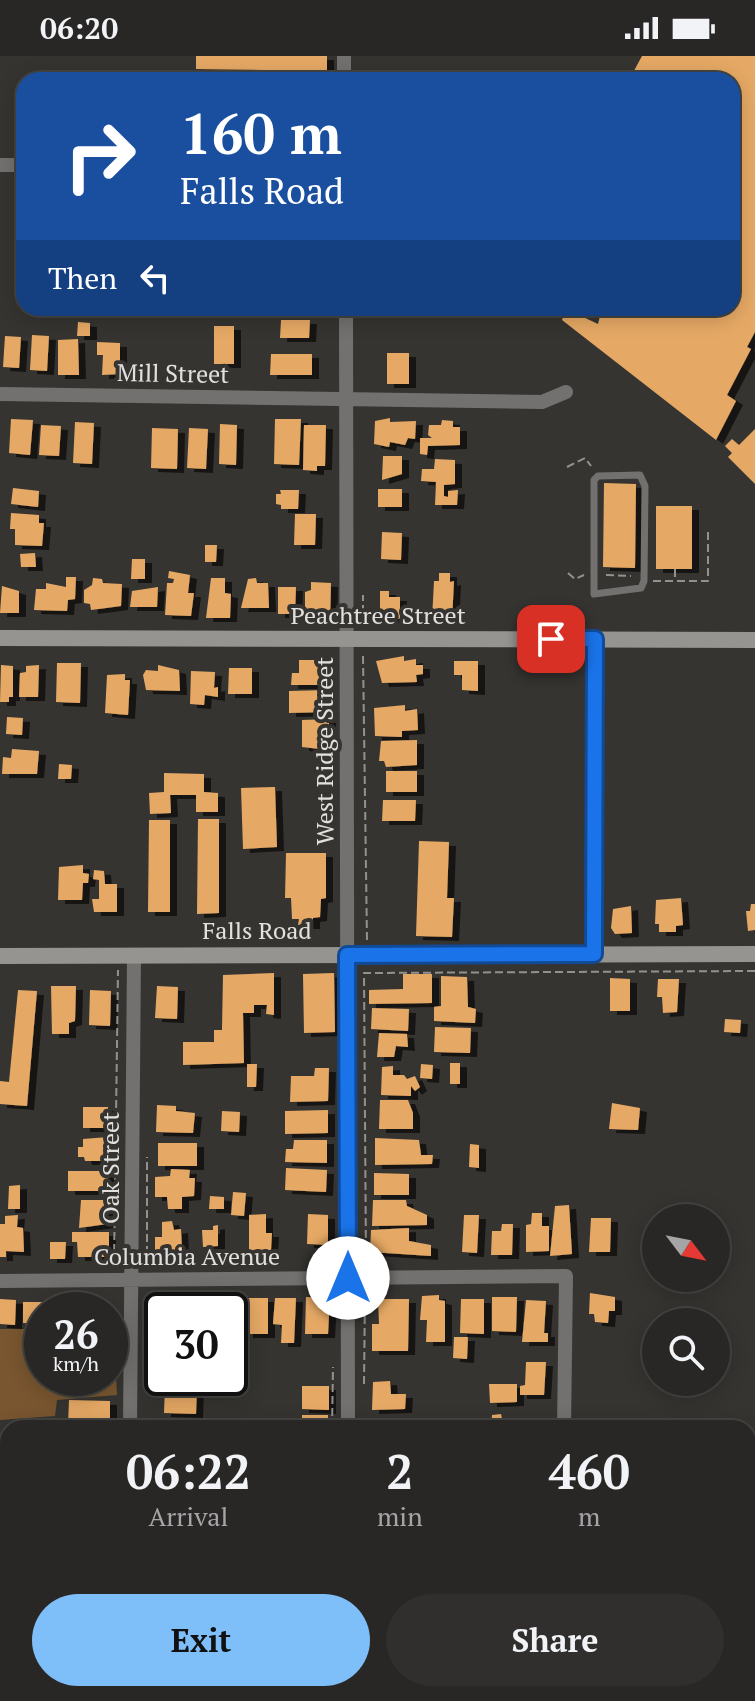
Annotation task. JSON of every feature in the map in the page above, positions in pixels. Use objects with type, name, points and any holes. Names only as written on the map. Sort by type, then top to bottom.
[{"type":"main road","name":"Peachtree Street","points":[[0,638],[755,640]]},
{"type":"main road","name":"Falls Road","points":[[0,956],[755,954]]},
{"type":"street","name":"West Ridge Street","points":[[346,316],[355,640],[347,955],[348,1420]]},
{"type":"street","name":"Mill Street","points":[[0,394],[542,402],[566,392]]},
{"type":"street","points":[[587,954],[595,639]]},
{"type":"street","name":"Oak Street","points":[[130,1420],[137,1275],[134,956]]},
{"type":"street","name":"Columbia Avenue","points":[[0,1281],[137,1275],[348,1278],[566,1276],[564,1420]]},
{"type":"lane","points":[[640,475],[645,486],[644,581],[641,588],[594,594],[594,575],[594,480],[598,476],[640,475]]},
{"type":"path","points":[[567,467],[585,458],[591,466]]},
{"type":"path","points":[[653,581],[708,581],[708,529]]},
{"type":"path","points":[[675,569],[675,581]]},
{"type":"path","points":[[568,573],[575,579],[594,575],[640,577]]},
{"type":"path","points":[[363,595],[355,640],[367,942]]},
{"type":"path","points":[[579,972],[587,954]]},
{"type":"path","points":[[118,970],[114,1265],[137,1275],[147,1156]]},
{"type":"path","points":[[366,1267],[364,973],[755,971]]},
{"type":"path","points":[[364,1384],[365,1292]]},
{"type":"path","points":[[332,1420],[333,1368]]},
{"type":"shaded area","points":[[0,1329],[24,1329],[24,1396],[105,1396],[57,1400],[55,1416],[0,1420]]},
{"type":"building","points":[[196,56],[327,56],[327,72],[196,69]]},
{"type":"building","points":[[642,56],[755,56],[755,332],[747,347],[751,349],[727,395],[736,401],[716,440],[562,320],[563,316],[581,316],[598,324],[600,316],[740,316],[740,72],[633,72]]},
{"type":"building","points":[[281,320],[310,320],[309,338],[280,338]]},
{"type":"building","points":[[78,322],[90,323],[90,336],[77,336]]},
{"type":"building","points":[[214,326],[234,326],[234,364],[214,364]]},
{"type":"building","points":[[32,335],[49,336],[47,371],[30,370]]},
{"type":"building","points":[[5,336],[21,337],[19,368],[3,367]]},
{"type":"building","points":[[78,339],[79,375],[58,375],[58,340]]},
{"type":"building","points":[[97,342],[120,343],[120,374],[102,375],[103,355],[97,355]]},
{"type":"building","points":[[387,353],[409,353],[409,384],[387,384]]},
{"type":"building","points":[[271,354],[312,354],[312,375],[270,375]]},
{"type":"building","points":[[390,418],[390,422],[416,421],[415,439],[408,438],[405,445],[390,442],[389,447],[374,444],[375,421]]},
{"type":"building","points":[[11,419],[33,420],[30,455],[9,453]]},
{"type":"building","points":[[275,419],[301,419],[299,465],[274,464]]},
{"type":"building","points":[[442,420],[453,421],[453,427],[460,427],[460,445],[428,446],[427,455],[420,454],[420,438],[432,438],[428,435],[429,425],[441,425]]},
{"type":"building","points":[[75,422],[94,423],[92,464],[73,463]]},
{"type":"building","points":[[220,424],[237,425],[236,465],[219,464]]},
{"type":"building","points":[[41,425],[61,426],[59,456],[39,455]]},
{"type":"building","points":[[304,425],[326,425],[325,466],[317,466],[317,471],[303,470]]},
{"type":"building","points":[[152,428],[178,429],[177,469],[151,468]]},
{"type":"building","points":[[189,428],[208,429],[206,469],[187,468]]},
{"type":"building","points":[[755,429],[755,484],[728,457],[732,453],[725,446],[732,439],[739,445]]},
{"type":"building","points":[[383,456],[402,456],[402,474],[382,480]]},
{"type":"building","points":[[435,459],[455,460],[455,484],[444,485],[444,496],[448,497],[448,491],[458,490],[457,505],[435,505],[436,482],[421,481],[422,469],[434,469]]},
{"type":"building","points":[[604,483],[636,484],[635,568],[603,567]]},
{"type":"building","points":[[13,488],[39,491],[38,507],[11,504]]},
{"type":"building","points":[[378,489],[402,489],[402,507],[378,507]]},
{"type":"building","points":[[280,490],[299,490],[298,509],[281,509],[281,505],[276,504],[276,494],[281,494]]},
{"type":"building","points":[[656,506],[692,506],[692,569],[656,569]]},
{"type":"building","points":[[11,513],[39,515],[39,523],[44,523],[42,546],[15,545],[15,529],[10,529]]},
{"type":"building","points":[[295,514],[316,514],[315,545],[294,545]]},
{"type":"building","points":[[382,532],[402,533],[401,560],[381,559]]},
{"type":"building","points":[[205,545],[217,545],[216,562],[205,562]]},
{"type":"building","points":[[35,553],[36,567],[21,567],[20,554]]},
{"type":"building","points":[[132,559],[145,559],[145,579],[131,579]]},
{"type":"building","points":[[169,571],[190,575],[188,593],[194,593],[191,616],[165,615],[167,583],[173,583],[174,579],[168,578]]},
{"type":"building","points":[[439,573],[450,573],[450,582],[454,581],[452,620],[432,619],[434,581],[439,581]]},
{"type":"building","points":[[66,577],[76,577],[75,599],[68,600],[67,611],[34,610],[36,589],[46,589],[46,583],[66,587]]},
{"type":"building","points":[[93,578],[102,579],[103,583],[122,584],[121,606],[91,610],[90,604],[84,603],[84,590],[92,585]]},
{"type":"building","points":[[211,578],[225,578],[225,593],[231,594],[230,618],[206,618]]},
{"type":"building","points":[[256,578],[257,583],[268,583],[269,608],[241,608],[248,579]]},
{"type":"building","points":[[311,582],[331,583],[330,623],[305,618],[305,592],[311,590]]},
{"type":"building","points":[[2,586],[19,591],[19,613],[0,613]]},
{"type":"building","points":[[158,587],[157,607],[130,607],[132,591]]},
{"type":"building","points":[[278,587],[296,587],[295,614],[278,614]]},
{"type":"building","points":[[380,591],[389,591],[389,597],[400,597],[400,619],[380,619]]},
{"type":"building","points":[[404,656],[404,661],[416,659],[416,665],[423,665],[423,674],[416,675],[417,682],[382,683],[376,661]]},
{"type":"building","points":[[299,660],[327,660],[327,685],[291,685],[292,673],[299,673]]},
{"type":"building","points":[[454,661],[478,661],[478,691],[462,690],[462,675],[454,675]]},
{"type":"building","points":[[57,663],[81,663],[80,703],[56,702]]},
{"type":"building","points":[[1,665],[13,666],[13,697],[9,697],[9,702],[0,702]]},
{"type":"building","points":[[39,665],[38,697],[19,697],[20,673],[26,672],[26,666]]},
{"type":"building","points":[[158,665],[179,670],[180,691],[146,690],[143,675],[146,670],[158,671]]},
{"type":"building","points":[[229,668],[252,668],[252,694],[228,694]]},
{"type":"building","points":[[191,671],[215,672],[214,688],[218,687],[218,697],[205,695],[204,705],[190,704]]},
{"type":"building","points":[[125,674],[125,680],[130,680],[128,715],[105,713],[107,675]]},
{"type":"building","points":[[327,690],[327,712],[289,713],[289,691]]},
{"type":"building","points":[[405,705],[405,711],[417,709],[418,730],[402,731],[402,737],[375,736],[374,708]]},
{"type":"building","points":[[7,717],[23,718],[22,735],[6,734]]},
{"type":"building","points":[[329,719],[329,750],[302,747],[302,720]]},
{"type":"building","points":[[417,740],[417,765],[386,767],[384,761],[379,761],[381,741]]},
{"type":"building","points":[[12,749],[39,751],[37,774],[2,774],[3,757],[11,758]]},
{"type":"building","points":[[59,764],[72,765],[71,779],[58,779]]},
{"type":"building","points":[[386,771],[417,771],[417,792],[386,792]]},
{"type":"building","points":[[164,773],[204,774],[204,792],[218,793],[218,812],[196,812],[196,795],[170,795],[171,813],[150,814],[149,793],[164,792]]},
{"type":"building","points":[[275,787],[277,847],[243,849],[241,788]]},
{"type":"building","points":[[383,800],[416,800],[415,821],[382,821]]},
{"type":"building","points":[[198,819],[219,819],[219,913],[197,914]]},
{"type":"building","points":[[149,820],[170,820],[170,912],[148,912]]},
{"type":"building","points":[[419,841],[449,842],[447,898],[454,898],[452,937],[416,936]]},
{"type":"building","points":[[286,853],[326,853],[326,898],[321,899],[320,917],[313,918],[313,925],[298,925],[299,919],[292,919],[291,898],[285,898]]},
{"type":"building","points":[[83,865],[83,873],[89,874],[88,883],[83,883],[82,900],[58,900],[59,867]]},
{"type":"building","points":[[94,870],[104,871],[105,884],[117,884],[117,912],[94,912],[92,899],[99,899],[99,880],[93,879]]},
{"type":"building","points":[[681,898],[683,925],[676,926],[676,932],[659,932],[659,924],[655,924],[656,900]]},
{"type":"building","points":[[751,904],[755,904],[755,930],[748,931],[746,911],[750,911]]},
{"type":"building","points":[[631,906],[632,933],[615,934],[611,928],[613,909]]},
{"type":"building","points":[[274,973],[274,1015],[266,1014],[267,1005],[254,1005],[254,1013],[243,1013],[244,1063],[183,1065],[183,1042],[214,1042],[214,1030],[222,1030],[223,975]]},
{"type":"building","points":[[334,973],[335,1032],[304,1033],[303,974]]},
{"type":"building","points":[[403,974],[432,974],[432,1003],[369,1004],[369,990],[403,989]]},
{"type":"building","points":[[441,976],[467,977],[468,1007],[476,1009],[475,1023],[434,1021],[434,1007],[441,1006]]},
{"type":"building","points":[[610,978],[630,979],[630,1011],[610,1011]]},
{"type":"building","points":[[658,979],[679,979],[677,1012],[663,1013],[662,997],[657,997]]},
{"type":"building","points":[[51,986],[76,986],[75,1021],[69,1023],[69,1034],[52,1034]]},
{"type":"building","points":[[157,986],[178,987],[177,1019],[155,1018]]},
{"type":"building","points":[[18,990],[37,991],[27,1106],[0,1104],[0,1081],[9,1082]]},
{"type":"building","points":[[90,990],[111,991],[110,1026],[89,1025]]},
{"type":"building","points":[[372,1008],[409,1009],[408,1031],[371,1029]]},
{"type":"building","points":[[725,1019],[741,1020],[740,1033],[724,1032]]},
{"type":"building","points":[[435,1027],[471,1028],[470,1053],[434,1052]]},
{"type":"building","points":[[379,1033],[407,1034],[408,1047],[396,1046],[394,1057],[377,1057]]},
{"type":"building","points":[[450,1063],[460,1063],[460,1084],[450,1084]]},
{"type":"building","points":[[247,1064],[257,1064],[256,1087],[247,1087]]},
{"type":"building","points":[[421,1064],[433,1065],[432,1079],[420,1078]]},
{"type":"building","points":[[393,1066],[393,1075],[404,1075],[407,1079],[415,1076],[420,1087],[415,1091],[411,1086],[411,1096],[381,1095],[382,1067]]},
{"type":"building","points":[[315,1068],[329,1068],[328,1101],[290,1102],[291,1076],[314,1076]]},
{"type":"building","points":[[380,1100],[408,1100],[413,1113],[413,1129],[379,1129]]},
{"type":"building","points":[[612,1103],[640,1108],[638,1130],[609,1129]]},
{"type":"building","points":[[157,1105],[176,1106],[176,1111],[195,1113],[193,1133],[156,1132]]},
{"type":"building","points":[[83,1107],[108,1107],[108,1128],[83,1128]]},
{"type":"building","points":[[328,1110],[328,1133],[285,1134],[285,1111]]},
{"type":"building","points":[[222,1111],[240,1112],[239,1132],[221,1131]]},
{"type":"building","points":[[108,1137],[109,1161],[85,1161],[84,1157],[78,1157],[78,1147],[83,1147],[83,1139]]},
{"type":"building","points":[[375,1138],[419,1140],[421,1155],[433,1155],[432,1164],[375,1165]]},
{"type":"building","points":[[294,1140],[327,1140],[327,1163],[285,1162],[286,1149],[293,1149]]},
{"type":"building","points":[[158,1143],[197,1143],[197,1166],[158,1166]]},
{"type":"building","points":[[470,1144],[479,1145],[479,1168],[469,1167]]},
{"type":"building","points":[[286,1168],[327,1170],[326,1192],[285,1190]]},
{"type":"building","points":[[171,1169],[190,1170],[189,1178],[195,1178],[194,1196],[182,1197],[182,1209],[168,1209],[167,1197],[155,1197],[155,1177],[170,1176]]},
{"type":"building","points":[[68,1171],[108,1171],[108,1191],[68,1191]]},
{"type":"building","points":[[374,1173],[409,1174],[409,1195],[374,1195]]},
{"type":"building","points":[[20,1185],[20,1209],[8,1209],[9,1186]]},
{"type":"building","points":[[233,1192],[246,1193],[244,1216],[231,1215]]},
{"type":"building","points":[[210,1196],[224,1197],[224,1209],[209,1209]]},
{"type":"building","points":[[81,1200],[107,1200],[107,1224],[79,1228]]},
{"type":"building","points":[[373,1200],[406,1200],[407,1206],[427,1215],[427,1225],[372,1226]]},
{"type":"building","points":[[569,1205],[572,1254],[550,1256],[555,1206]]},
{"type":"building","points":[[532,1213],[542,1213],[542,1226],[549,1226],[549,1251],[526,1252],[526,1225],[531,1224]]},
{"type":"building","points":[[266,1214],[266,1233],[272,1233],[271,1250],[249,1251],[249,1215]]},
{"type":"building","points":[[308,1214],[328,1215],[328,1245],[307,1244]]},
{"type":"building","points":[[18,1215],[17,1227],[23,1228],[24,1252],[6,1251],[6,1257],[0,1257],[0,1224],[5,1224],[5,1216]]},
{"type":"building","points":[[464,1215],[479,1215],[477,1253],[462,1252]]},
{"type":"building","points":[[591,1218],[611,1218],[610,1252],[589,1252]]},
{"type":"building","points":[[172,1221],[174,1230],[181,1229],[182,1250],[155,1251],[155,1237],[162,1237],[162,1222]]},
{"type":"building","points":[[502,1224],[513,1224],[512,1255],[491,1255],[492,1231],[501,1231]]},
{"type":"building","points":[[218,1225],[218,1246],[203,1247],[202,1230],[213,1230],[213,1226]]},
{"type":"building","points":[[409,1228],[409,1241],[431,1245],[431,1256],[370,1252],[371,1230]]},
{"type":"building","points":[[72,1232],[109,1232],[109,1257],[78,1257],[77,1242],[72,1242]]},
{"type":"building","points":[[50,1242],[66,1242],[65,1259],[50,1259]]},
{"type":"building","points":[[590,1293],[615,1297],[615,1311],[609,1311],[608,1323],[595,1322],[594,1314],[589,1314]]},
{"type":"building","points":[[439,1295],[439,1300],[445,1301],[445,1342],[426,1342],[427,1320],[420,1320],[422,1296]]},
{"type":"building","points":[[306,1297],[330,1298],[328,1334],[305,1334]]},
{"type":"building","points":[[492,1297],[517,1297],[516,1332],[492,1331]]},
{"type":"building","points":[[248,1298],[268,1298],[268,1334],[248,1334]]},
{"type":"building","points":[[275,1298],[296,1298],[294,1343],[281,1343],[282,1325],[273,1324]]},
{"type":"building","points":[[0,1299],[16,1300],[15,1325],[0,1324]]},
{"type":"building","points":[[378,1299],[409,1299],[408,1351],[372,1351],[372,1324],[379,1324]]},
{"type":"building","points":[[461,1299],[484,1299],[484,1334],[460,1333]]},
{"type":"building","points":[[526,1300],[546,1301],[544,1333],[548,1333],[548,1342],[522,1342]]},
{"type":"building","points":[[454,1337],[468,1337],[467,1359],[453,1358]]},
{"type":"building","points":[[526,1362],[546,1362],[544,1395],[520,1395],[520,1386],[525,1385]]},
{"type":"building","points":[[390,1381],[391,1394],[406,1394],[405,1409],[372,1410],[373,1382]]},
{"type":"building","points":[[489,1384],[517,1384],[517,1402],[490,1403]]},
{"type":"building","points":[[302,1386],[329,1386],[329,1410],[302,1409]]},
{"type":"building","points":[[165,1396],[197,1396],[196,1414],[164,1413]]},
{"type":"building","points":[[69,1400],[110,1401],[110,1420],[68,1420]]},
{"type":"building","points":[[501,1414],[502,1420],[492,1420],[492,1415]]},
{"type":"building","points":[[302,1415],[328,1415],[328,1420],[302,1420]]},
{"type":"route","points":[[348,1278],[347,955],[594,954],[595,639],[551,639]]}]
